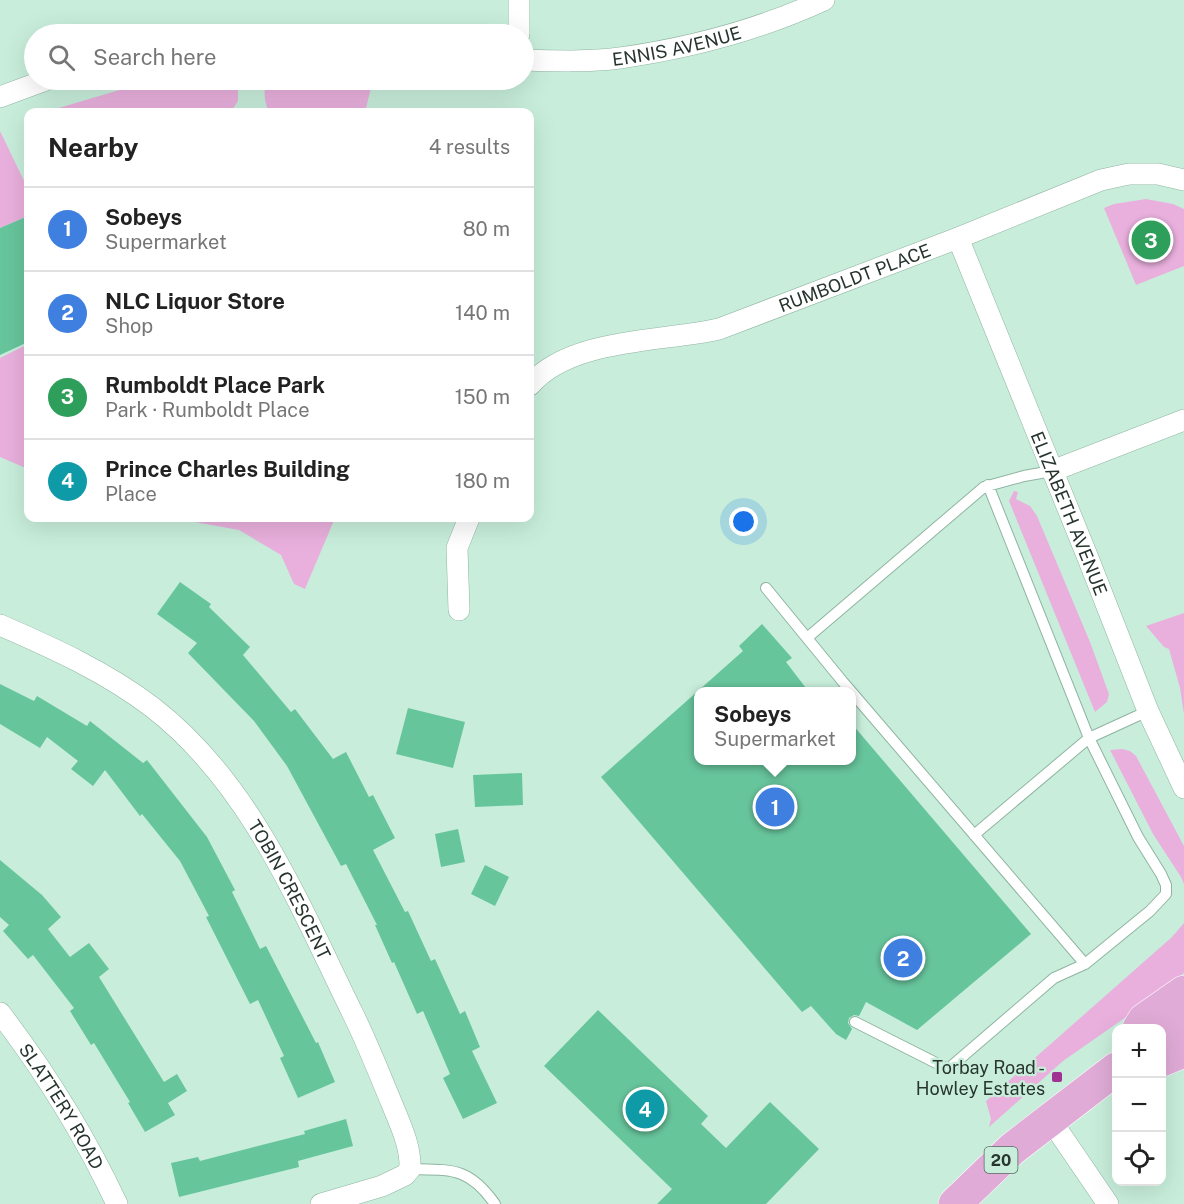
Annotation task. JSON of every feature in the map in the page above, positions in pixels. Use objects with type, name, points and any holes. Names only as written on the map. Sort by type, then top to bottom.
[{"type":"main road","points":[[1141,1024],[1184,992]]},
{"type":"main road","points":[[1166,1034],[1184,1022]]},
{"type":"main road","points":[[1166,1058],[1184,1051]]},
{"type":"main road","name":"20","points":[[955,1204],[1012,1149],[1112,1072]]},
{"type":"street","points":[[519,0],[519,24]]},
{"type":"street","name":"ENNIS AVENUE","points":[[534,60],[619,58],[671,49],[768,23],[824,0]]},
{"type":"street","points":[[0,97],[24,88]]},
{"type":"street","name":"RUMBOLDT PLACE","points":[[534,380],[557,362],[581,353],[614,345],[693,335],[719,329],[958,238],[1101,180],[1129,174],[1158,174],[1184,180]]},
{"type":"street","name":"ELIZABETH AVENUE","points":[[958,238],[1148,711],[1184,788]]},
{"type":"street","points":[[1052,471],[1184,420]]},
{"type":"street","points":[[459,610],[457,548],[467,522]]},
{"type":"street","name":"TOBIN CRESCENT","points":[[0,625],[59,650],[153,707],[219,771],[269,846],[354,1016],[402,1129],[409,1152],[410,1169]]},
{"type":"street","name":"SLATTERY ROAD","points":[[0,1014],[61,1099],[96,1159],[117,1204]]},
{"type":"street","points":[[1050,1119],[1108,1204]]},
{"type":"street","points":[[321,1204],[382,1186],[398,1179],[410,1169]]},
{"type":"lane","points":[[807,638],[988,485],[1052,471]]},
{"type":"lane","points":[[855,1022],[948,1069],[1054,978],[1085,964],[1160,902],[1166,894],[1166,885],[1138,837],[1089,738],[988,485]]},
{"type":"lane","points":[[766,588],[849,687]]},
{"type":"lane","points":[[856,696],[1085,964]]},
{"type":"lane","points":[[974,835],[1089,738],[1148,711]]},
{"type":"lane","points":[[410,1169],[460,1173],[476,1181],[495,1204]]},
{"type":"shaded area","points":[[120,90],[238,90],[238,101],[234,108],[59,108]]},
{"type":"shaded area","points":[[265,90],[370,90],[366,108],[268,108]]},
{"type":"shaded area","points":[[0,131],[24,181],[24,218],[0,228]]},
{"type":"shaded area","points":[[1146,199],[1173,204],[1184,209],[1184,266],[1136,285],[1104,208],[1114,204]]},
{"type":"shaded area","points":[[24,346],[24,467],[0,457],[0,358]]},
{"type":"shaded area","points":[[1014,491],[1018,492],[1016,499],[1030,506],[1037,516],[1090,642],[1109,694],[1107,702],[1095,712],[1009,501]]},
{"type":"shaded area","points":[[194,522],[333,522],[305,589],[294,584],[281,555],[239,530]]},
{"type":"shaded area","points":[[1184,613],[1184,714],[1180,688],[1169,649],[1164,647],[1146,626]]},
{"type":"shaded area","points":[[1122,749],[1136,756],[1184,846],[1184,884],[1153,834],[1110,750]]},
{"type":"shaded area","points":[[1184,923],[1184,973],[1152,999],[1116,1024],[1112,1024],[1112,1027],[1063,1061],[989,1127],[991,1119],[986,1101],[1172,937]]},
{"type":"building","points":[[24,218],[24,344],[0,355],[0,228]]},
{"type":"building","points":[[180,582],[211,604],[209,607],[250,647],[243,655],[291,712],[295,709],[333,759],[346,752],[369,797],[373,795],[395,838],[373,850],[405,912],[408,911],[431,961],[435,959],[460,1014],[465,1011],[480,1047],[472,1051],[497,1103],[463,1119],[443,1078],[450,1074],[423,1011],[417,1014],[375,925],[377,925],[346,864],[341,866],[287,766],[254,721],[188,653],[197,643],[157,614]]},
{"type":"building","points":[[762,624],[792,658],[786,662],[805,687],[702,687],[743,651],[739,646]]},
{"type":"building","points":[[0,684],[34,701],[37,696],[87,726],[90,721],[143,763],[147,760],[207,837],[235,890],[232,892],[260,949],[266,946],[316,1043],[318,1042],[335,1082],[298,1098],[280,1058],[284,1056],[258,1000],[250,1004],[206,917],[209,916],[180,861],[142,814],[140,816],[105,770],[93,786],[71,769],[78,761],[47,737],[40,748],[0,724]]},
{"type":"building","points":[[694,694],[694,765],[856,765],[856,729],[1031,934],[917,1030],[866,1002],[859,1016],[854,1015],[849,1018],[848,1023],[852,1029],[846,1040],[836,1034],[811,1006],[802,1012],[601,777]]},
{"type":"building","points":[[408,708],[465,722],[453,768],[396,754]]},
{"type":"building","points":[[522,773],[523,805],[475,807],[473,775]]},
{"type":"building","points":[[458,829],[465,862],[441,867],[435,834]]},
{"type":"building","points":[[0,860],[42,895],[61,917],[48,929],[70,957],[89,943],[109,969],[99,977],[164,1082],[177,1074],[187,1091],[168,1103],[175,1115],[145,1132],[128,1103],[130,1102],[94,1043],[91,1045],[70,1011],[74,1008],[33,955],[28,959],[3,931],[9,925],[0,917]]},
{"type":"building","points":[[485,865],[509,877],[495,906],[471,894]]},
{"type":"building","points":[[598,1010],[708,1116],[701,1124],[726,1148],[770,1102],[819,1149],[766,1204],[657,1204],[672,1189],[544,1066]]},
{"type":"building","points":[[346,1119],[353,1146],[298,1161],[299,1167],[179,1197],[171,1163],[198,1157],[200,1161],[305,1134],[304,1131]]},
{"type":"place","name":"Rumboldt Place Park","points":[[1151,240]]},
{"type":"place","name":"Sobeys","points":[[775,807]]},
{"type":"place","name":"NLC Liquor Store","points":[[903,958]]},
{"type":"place","name":"Torbay Road - Howley Estates","points":[[1057,1077]]},
{"type":"place","name":"Prince Charles Building","points":[[645,1109]]}]
